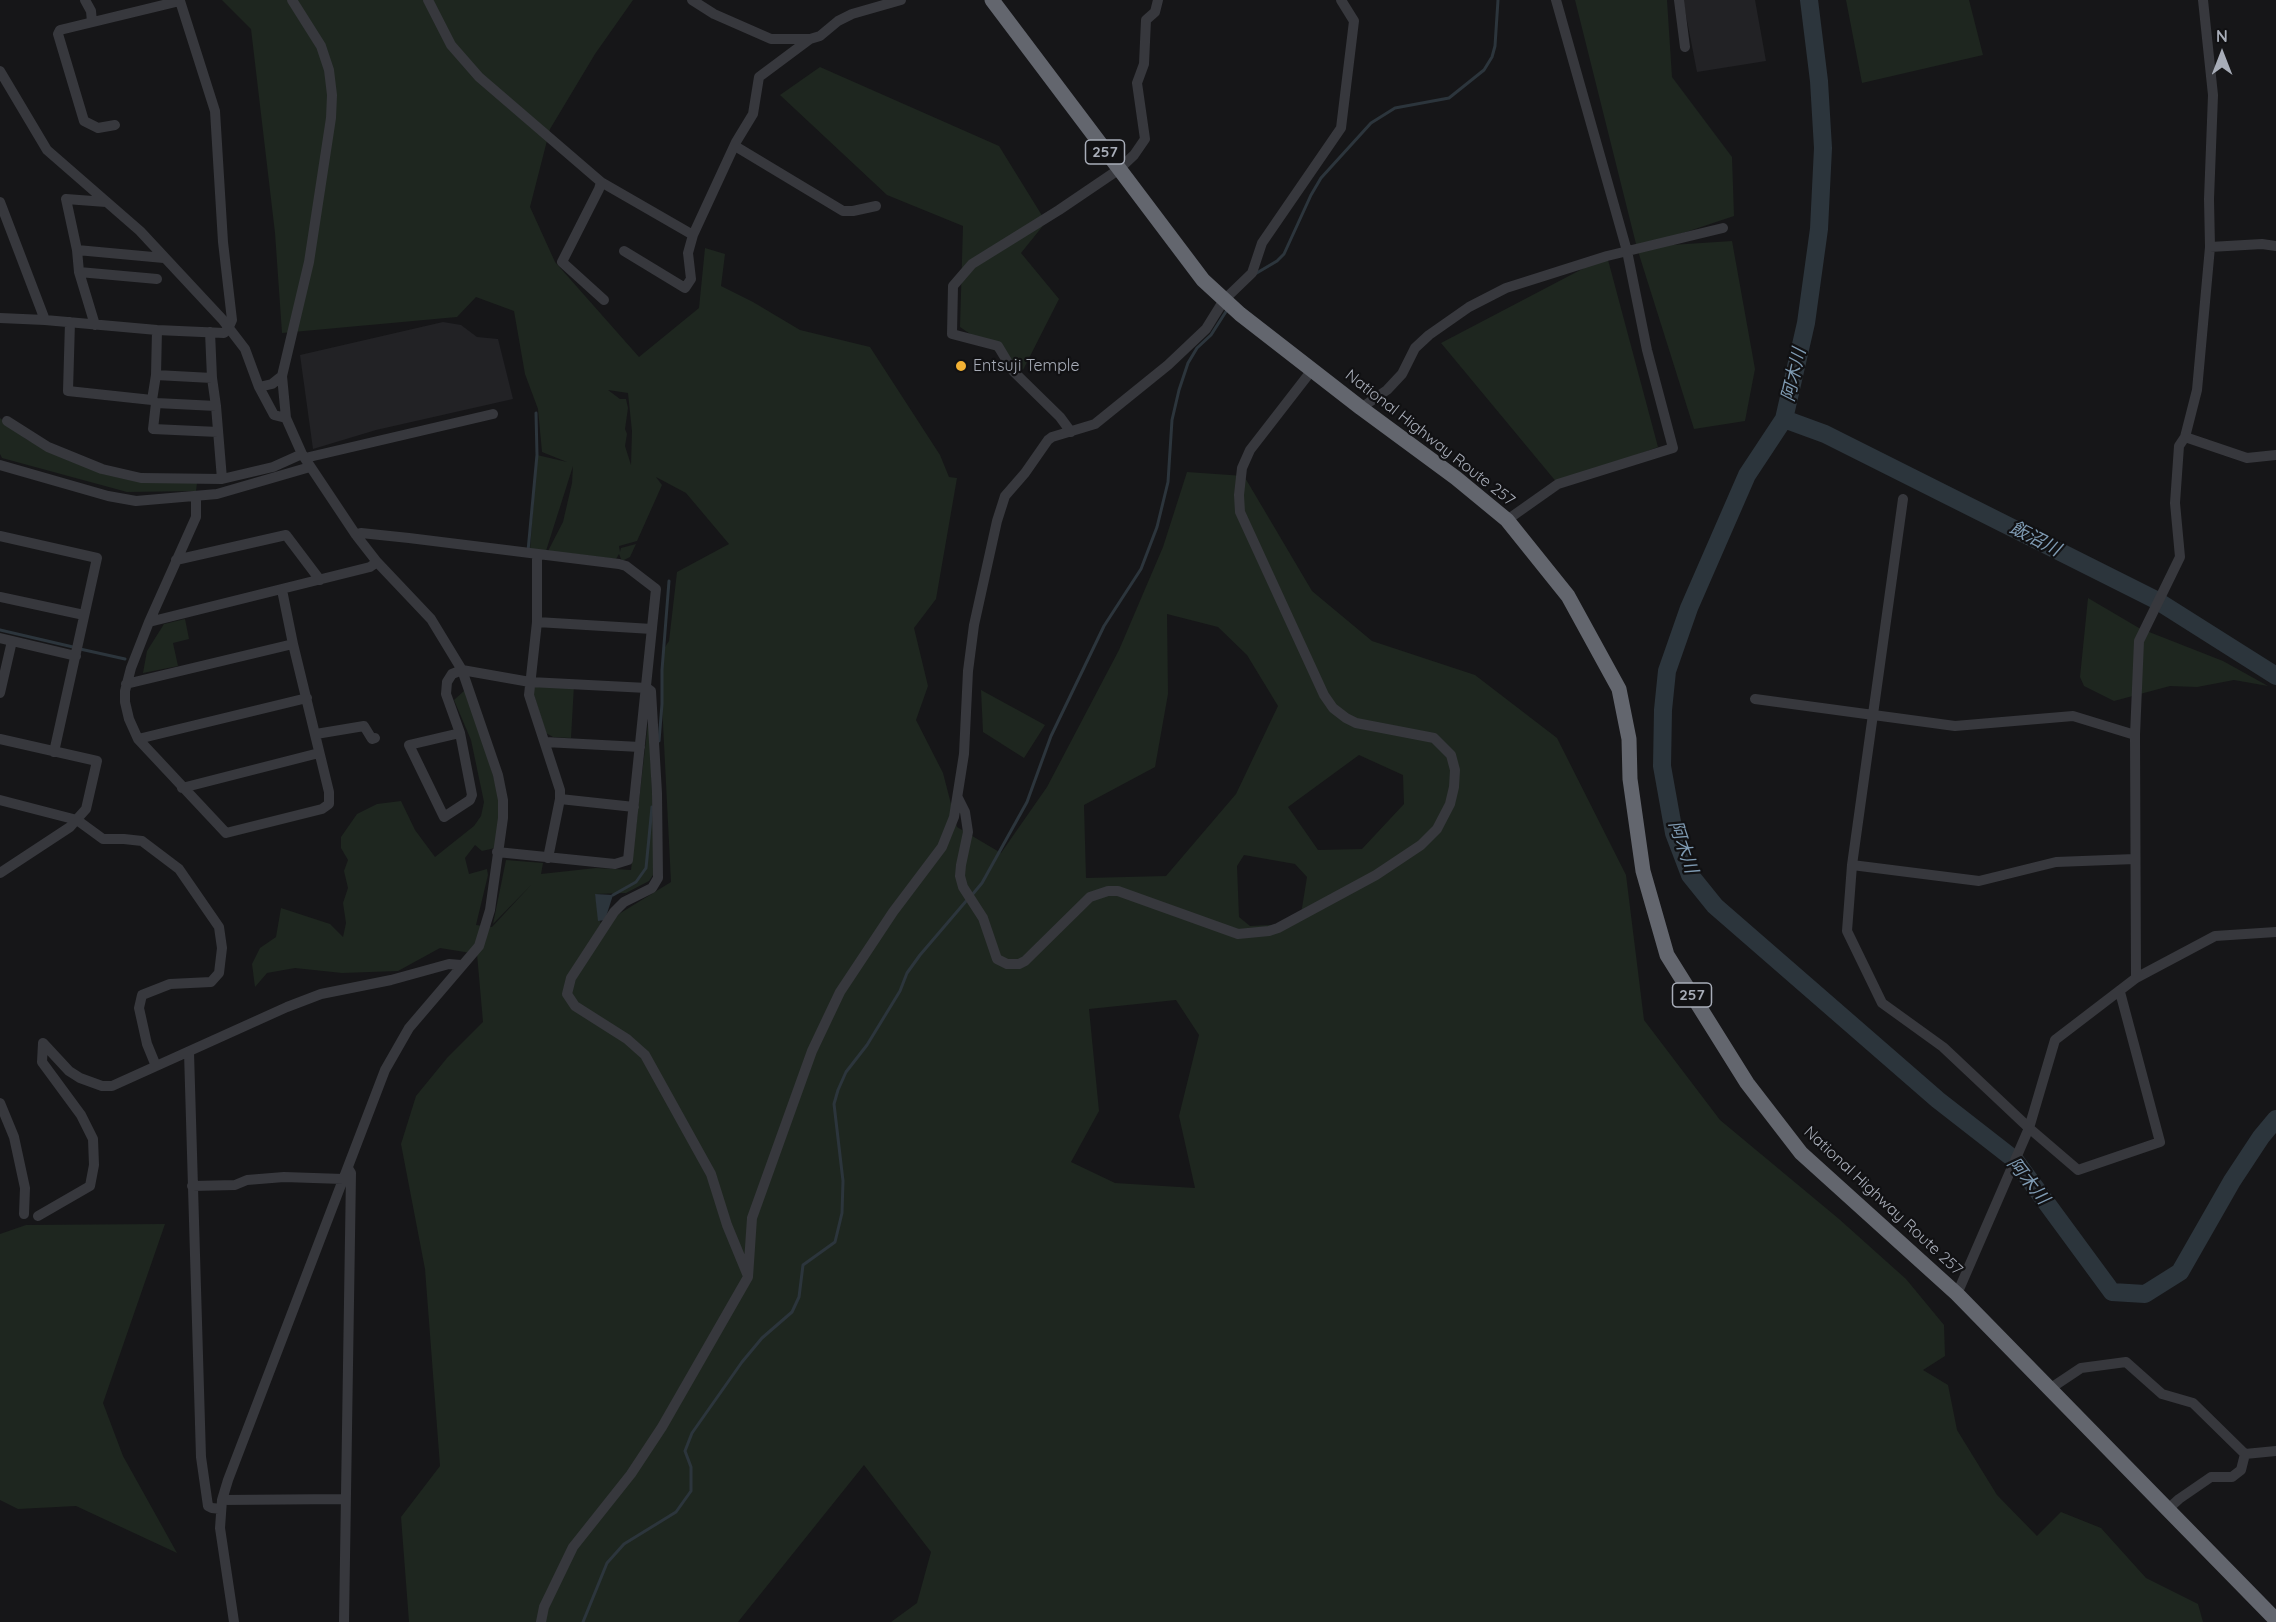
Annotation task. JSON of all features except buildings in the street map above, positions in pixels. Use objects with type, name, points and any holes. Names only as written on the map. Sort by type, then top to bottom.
[{"type":"highway","name":"National Highway Route 257","points":[[992,0],[1203,280],[1240,314],[1456,478],[1507,520],[1568,596],[1619,690],[1629,739],[1630,779],[1643,871],[1667,955],[1747,1083],[1801,1153],[1957,1294],[2276,1620]]},
{"type":"street","points":[[85,0],[91,11],[92,22]]},
{"type":"street","points":[[234,1622],[223,1551],[221,1504],[228,1480],[373,1097],[394,1051],[409,1028],[460,965],[479,946],[490,910],[503,818],[503,800],[489,746],[462,670],[431,619],[377,562],[356,535],[306,460],[286,418],[282,376],[309,262],[331,118],[332,95],[329,70],[321,46],[292,0]]},
{"type":"street","points":[[428,0],[451,45],[467,65],[601,182],[693,235]]},
{"type":"street","points":[[695,0],[714,14],[771,39],[810,39],[820,36],[838,21],[852,14],[901,0]]},
{"type":"street","points":[[1071,432],[1060,417],[1013,370],[998,346],[952,334],[953,286],[972,264],[1059,210],[1118,170],[1134,155],[1145,139],[1137,83],[1144,64],[1146,20],[1155,12],[1158,0]]},
{"type":"street","points":[[541,1622],[544,1607],[573,1547],[631,1474],[662,1427],[748,1277],[752,1218],[812,1051],[840,992],[862,957],[942,847],[954,817],[958,798],[964,754],[970,648],[978,602],[1005,496],[1052,437],[1095,424],[1168,365],[1206,329],[1224,300],[1252,273],[1262,243],[1341,128],[1354,21],[1341,0]]},
{"type":"street","points":[[1507,520],[1558,484],[1673,448],[1647,350],[1627,250],[1556,0]]},
{"type":"street","points":[[1679,0],[1685,47]]},
{"type":"street","points":[[2136,978],[2135,735],[2139,641],[2180,557],[2175,503],[2179,446],[2185,437],[2197,390],[2210,248],[2209,199],[2213,95],[2203,0]]},
{"type":"street","points":[[0,318],[157,330],[224,333],[228,329],[232,320],[223,242],[215,111],[180,1],[60,30],[58,34],[84,121],[98,128],[115,125]]},
{"type":"street","points":[[624,251],[685,288],[691,279],[688,253],[693,235],[735,146],[753,114],[759,78],[810,39]]},
{"type":"street","points":[[0,70],[47,150],[140,231],[222,319],[244,349],[259,387],[274,416],[286,418]]},
{"type":"street","points":[[735,146],[843,211],[876,206]]},
{"type":"street","points":[[601,182],[562,262],[604,300]]},
{"type":"street","points":[[95,325],[79,272],[77,250],[66,199],[106,202]]},
{"type":"street","points":[[0,202],[45,320]]},
{"type":"street","points":[[1361,408],[1387,390],[1402,374],[1415,348],[1429,335],[1469,307],[1506,288],[1627,250],[1723,228]]},
{"type":"street","points":[[2210,248],[2262,244],[2276,246]]},
{"type":"street","points":[[77,250],[164,258]]},
{"type":"street","points":[[79,272],[157,279]]},
{"type":"street","points":[[70,322],[68,391],[154,402],[216,406]]},
{"type":"street","points":[[157,330],[153,429],[218,432]]},
{"type":"street","points":[[210,332],[222,479]]},
{"type":"street","points":[[958,798],[965,812],[968,832],[960,876],[966,892],[983,918],[997,959],[1006,964],[1018,964],[1025,961],[1090,897],[1108,891],[1118,891],[1238,934],[1257,933],[1278,928],[1376,875],[1421,845],[1437,828],[1450,804],[1454,787],[1455,770],[1451,755],[1434,738],[1356,723],[1333,708],[1321,687],[1240,512],[1242,468],[1250,450],[1312,370]]},
{"type":"street","points":[[156,375],[212,378]]},
{"type":"street","points":[[259,387],[272,384],[282,376]]},
{"type":"street","points":[[7,421],[48,447],[102,469],[141,478],[222,479],[493,414]]},
{"type":"street","points":[[2185,437],[2247,458],[2276,455]]},
{"type":"street","points":[[0,465],[108,496],[136,501],[196,496],[242,488],[306,460]]},
{"type":"street","points":[[196,496],[196,517],[149,622],[126,684],[125,702],[129,719],[138,739],[226,833],[322,809],[329,804],[330,799],[316,734],[292,644],[282,590]]},
{"type":"street","points":[[1903,499],[1852,865],[1847,931],[1882,1003],[1943,1047],[2029,1128],[2078,1170],[2160,1143],[2120,992]]},
{"type":"street","points":[[356,535],[362,533],[397,537],[626,566],[656,589],[629,856],[625,862],[615,864],[497,852]]},
{"type":"street","points":[[176,561],[286,535],[320,580]]},
{"type":"street","points":[[0,536],[97,558],[54,752]]},
{"type":"street","points":[[537,555],[537,622],[529,695],[560,790],[548,858]]},
{"type":"street","points":[[149,622],[370,567],[377,562]]},
{"type":"street","points":[[0,597],[84,615]]},
{"type":"street","points":[[537,622],[652,629]]},
{"type":"street","points":[[0,638],[76,656]]},
{"type":"street","points":[[0,693],[12,641]]},
{"type":"street","points":[[126,684],[292,644]]},
{"type":"street","points":[[460,733],[409,745],[444,817],[470,800],[472,795],[460,733],[449,705],[446,687],[450,677],[462,670],[530,682],[647,688],[651,691],[658,878],[652,888],[624,902],[614,912],[571,978],[567,994],[575,1006],[627,1039],[645,1055],[711,1174],[727,1225],[748,1277]]},
{"type":"street","points":[[138,739],[307,698]]},
{"type":"street","points":[[1755,699],[1955,726],[2073,716],[2135,735]]},
{"type":"street","points":[[316,734],[364,726],[372,738],[375,738]]},
{"type":"street","points":[[0,739],[97,761],[86,809],[77,820],[0,873]]},
{"type":"street","points":[[545,742],[640,747]]},
{"type":"street","points":[[182,788],[319,753]]},
{"type":"street","points":[[560,799],[634,807]]},
{"type":"street","points":[[0,800],[77,820],[104,839],[142,841],[178,869],[219,927],[222,948],[219,973],[211,982],[170,984],[142,995],[139,1008],[147,1044],[156,1066]]},
{"type":"street","points":[[1852,865],[1979,881],[2056,862],[2135,859]]},
{"type":"street","points":[[1957,1294],[2029,1128],[2055,1040],[2136,978],[2215,936],[2276,932]]},
{"type":"street","points":[[38,1216],[90,1186],[94,1165],[93,1139],[81,1115],[42,1062],[43,1043],[69,1071],[80,1078],[102,1086],[112,1086],[321,994],[391,980],[449,964],[460,965]]},
{"type":"street","points":[[189,1052],[201,1457],[208,1506],[345,1499]]},
{"type":"street","points":[[0,1103],[14,1137],[25,1188],[24,1214]]},
{"type":"street","points":[[344,1622],[351,1185],[351,1173],[348,1168]]},
{"type":"street","points":[[192,1186],[235,1185],[247,1180],[284,1177],[343,1179]]},
{"type":"street","points":[[2051,1388],[2081,1368],[2126,1362],[2162,1394],[2193,1403],[2245,1454],[2276,1451]]},
{"type":"street","points":[[2169,1509],[2179,1499],[2211,1477],[2232,1477],[2241,1470],[2245,1454]]},
{"type":"shaded area","points":[[222,0],[633,0],[595,54],[550,129],[530,207],[555,262],[639,357],[699,308],[705,248],[725,254],[721,286],[800,330],[870,347],[940,455],[949,477],[957,478],[936,599],[914,628],[928,686],[916,720],[943,773],[957,827],[1001,853],[1047,787],[1119,650],[1163,547],[1187,472],[1244,476],[1312,591],[1372,641],[1475,675],[1557,738],[1626,875],[1644,1020],[1720,1120],[1839,1219],[1906,1279],[1944,1325],[1945,1356],[1923,1370],[1948,1385],[1957,1430],[1997,1495],[2037,1536],[2061,1512],[2101,1528],[2146,1578],[2198,1604],[2203,1622],[891,1622],[917,1603],[931,1552],[864,1465],[738,1622],[409,1622],[401,1517],[440,1466],[425,1269],[401,1144],[416,1096],[447,1058],[483,1022],[477,954],[440,948],[398,971],[342,973],[295,968],[267,973],[255,987],[252,964],[260,948],[276,937],[281,908],[330,924],[343,937],[346,923],[343,903],[348,888],[344,871],[348,860],[341,848],[341,837],[357,814],[377,804],[401,801],[415,830],[435,857],[474,826],[481,816],[484,802],[471,740],[454,700],[465,690],[499,796],[499,820],[495,848],[482,851],[475,845],[465,858],[469,874],[487,869],[488,875],[476,925],[492,927],[532,884],[493,924],[506,860],[543,863],[541,874],[596,868],[631,870],[649,714],[655,872],[649,881],[626,893],[595,894],[601,925],[671,882],[662,704],[663,650],[669,641],[677,572],[729,544],[686,493],[656,477],[662,485],[637,541],[619,546],[620,552],[621,548],[636,544],[630,557],[622,561],[619,554],[616,559],[548,551],[563,522],[572,483],[573,466],[546,551],[530,550],[537,455],[567,462],[542,452],[538,409],[525,374],[514,311],[476,297],[457,317],[282,333],[275,233],[251,29]],"holes":[[[608,390],[628,393],[632,431],[631,465],[625,446],[628,408],[626,399],[620,399]],[[1167,614],[1218,627],[1247,655],[1278,706],[1236,794],[1166,876],[1086,878],[1084,805],[1155,767],[1168,694]],[[1359,755],[1403,775],[1404,804],[1362,849],[1318,850],[1288,807]],[[1244,855],[1295,864],[1307,877],[1301,914],[1289,924],[1250,926],[1239,917],[1237,866]],[[1176,1000],[1199,1035],[1179,1116],[1195,1188],[1115,1183],[1071,1162],[1099,1111],[1089,1009]]]},
{"type":"shaded area","points":[[1575,0],[1667,0],[1672,77],[1732,157],[1734,216],[1641,247],[1732,241],[1755,369],[1745,421],[1694,429],[1637,248]]},
{"type":"shaded area","points":[[1683,0],[1755,0],[1766,61],[1697,72]]},
{"type":"shaded area","points":[[1846,0],[1969,0],[1983,55],[1862,83]]},
{"type":"shaded area","points":[[820,67],[999,146],[1046,222],[1021,253],[1059,299],[1023,370],[960,327],[963,226],[887,195],[780,95]]},
{"type":"shaded area","points":[[1607,256],[1658,447],[1558,484],[1441,343]]},
{"type":"shaded area","points":[[443,322],[461,325],[477,337],[498,339],[513,399],[376,430],[313,449],[300,355]]},
{"type":"shaded area","points":[[0,418],[26,439],[70,461],[197,483],[196,491],[127,492],[2,458]]},
{"type":"shaded area","points":[[2088,598],[2139,628],[2223,661],[2268,686],[2234,680],[2197,687],[2170,686],[2114,701],[2084,686],[2080,677]]},
{"type":"shaded area","points":[[185,619],[189,639],[173,643],[178,666],[143,673],[147,651],[164,624]]},
{"type":"shaded area","points":[[539,684],[574,685],[571,738],[553,737],[546,733],[532,689]]},
{"type":"shaded area","points":[[981,690],[1045,725],[1024,758],[983,732]]},
{"type":"shaded area","points":[[595,894],[613,895],[605,920],[598,921]]},
{"type":"shaded area","points":[[165,1224],[103,1403],[123,1456],[177,1553],[76,1506],[18,1509],[0,1500],[0,1234],[26,1225]]},
{"type":"waterway","points":[[1255,274],[1284,254],[1321,178],[1371,123],[1395,108],[1449,98],[1484,70],[1492,57],[1495,46],[1498,0]]},
{"type":"waterway","name":"阿木川","points":[[1809,0],[1819,81],[1823,148],[1819,229],[1806,323],[1784,419],[1747,475],[1689,608],[1667,671],[1663,710],[1662,766],[1674,833],[1690,875],[1715,906],[1938,1100],[2015,1160],[2112,1292],[2145,1294],[2180,1272],[2232,1181],[2261,1137],[2276,1119]]},
{"type":"waterway","points":[[972,895],[982,883],[1027,802],[1051,736],[1104,626],[1141,569],[1157,527],[1168,482],[1172,420],[1179,390],[1188,363],[1197,348],[1211,335],[1227,310]]},
{"type":"waterway","points":[[528,551],[537,455],[536,413]]},
{"type":"waterway","name":"飯沼川","points":[[1784,419],[1825,434],[2156,600],[2276,676]]},
{"type":"waterway","points":[[659,741],[669,581]]},
{"type":"waterway","points":[[0,630],[73,647]]},
{"type":"waterway","points":[[80,649],[125,659]]},
{"type":"waterway","points":[[613,895],[636,882],[646,868],[652,807]]},
{"type":"waterway","points":[[583,1622],[607,1563],[624,1544],[676,1512],[691,1491],[691,1467],[685,1451],[692,1433],[742,1362],[762,1338],[792,1312],[799,1297],[803,1265],[835,1242],[842,1213],[843,1181],[834,1104],[838,1090],[846,1072],[867,1045],[900,991],[907,973],[967,900]]},
{"type":"place","name":"Entsuji Temple","points":[[961,366]]}]
